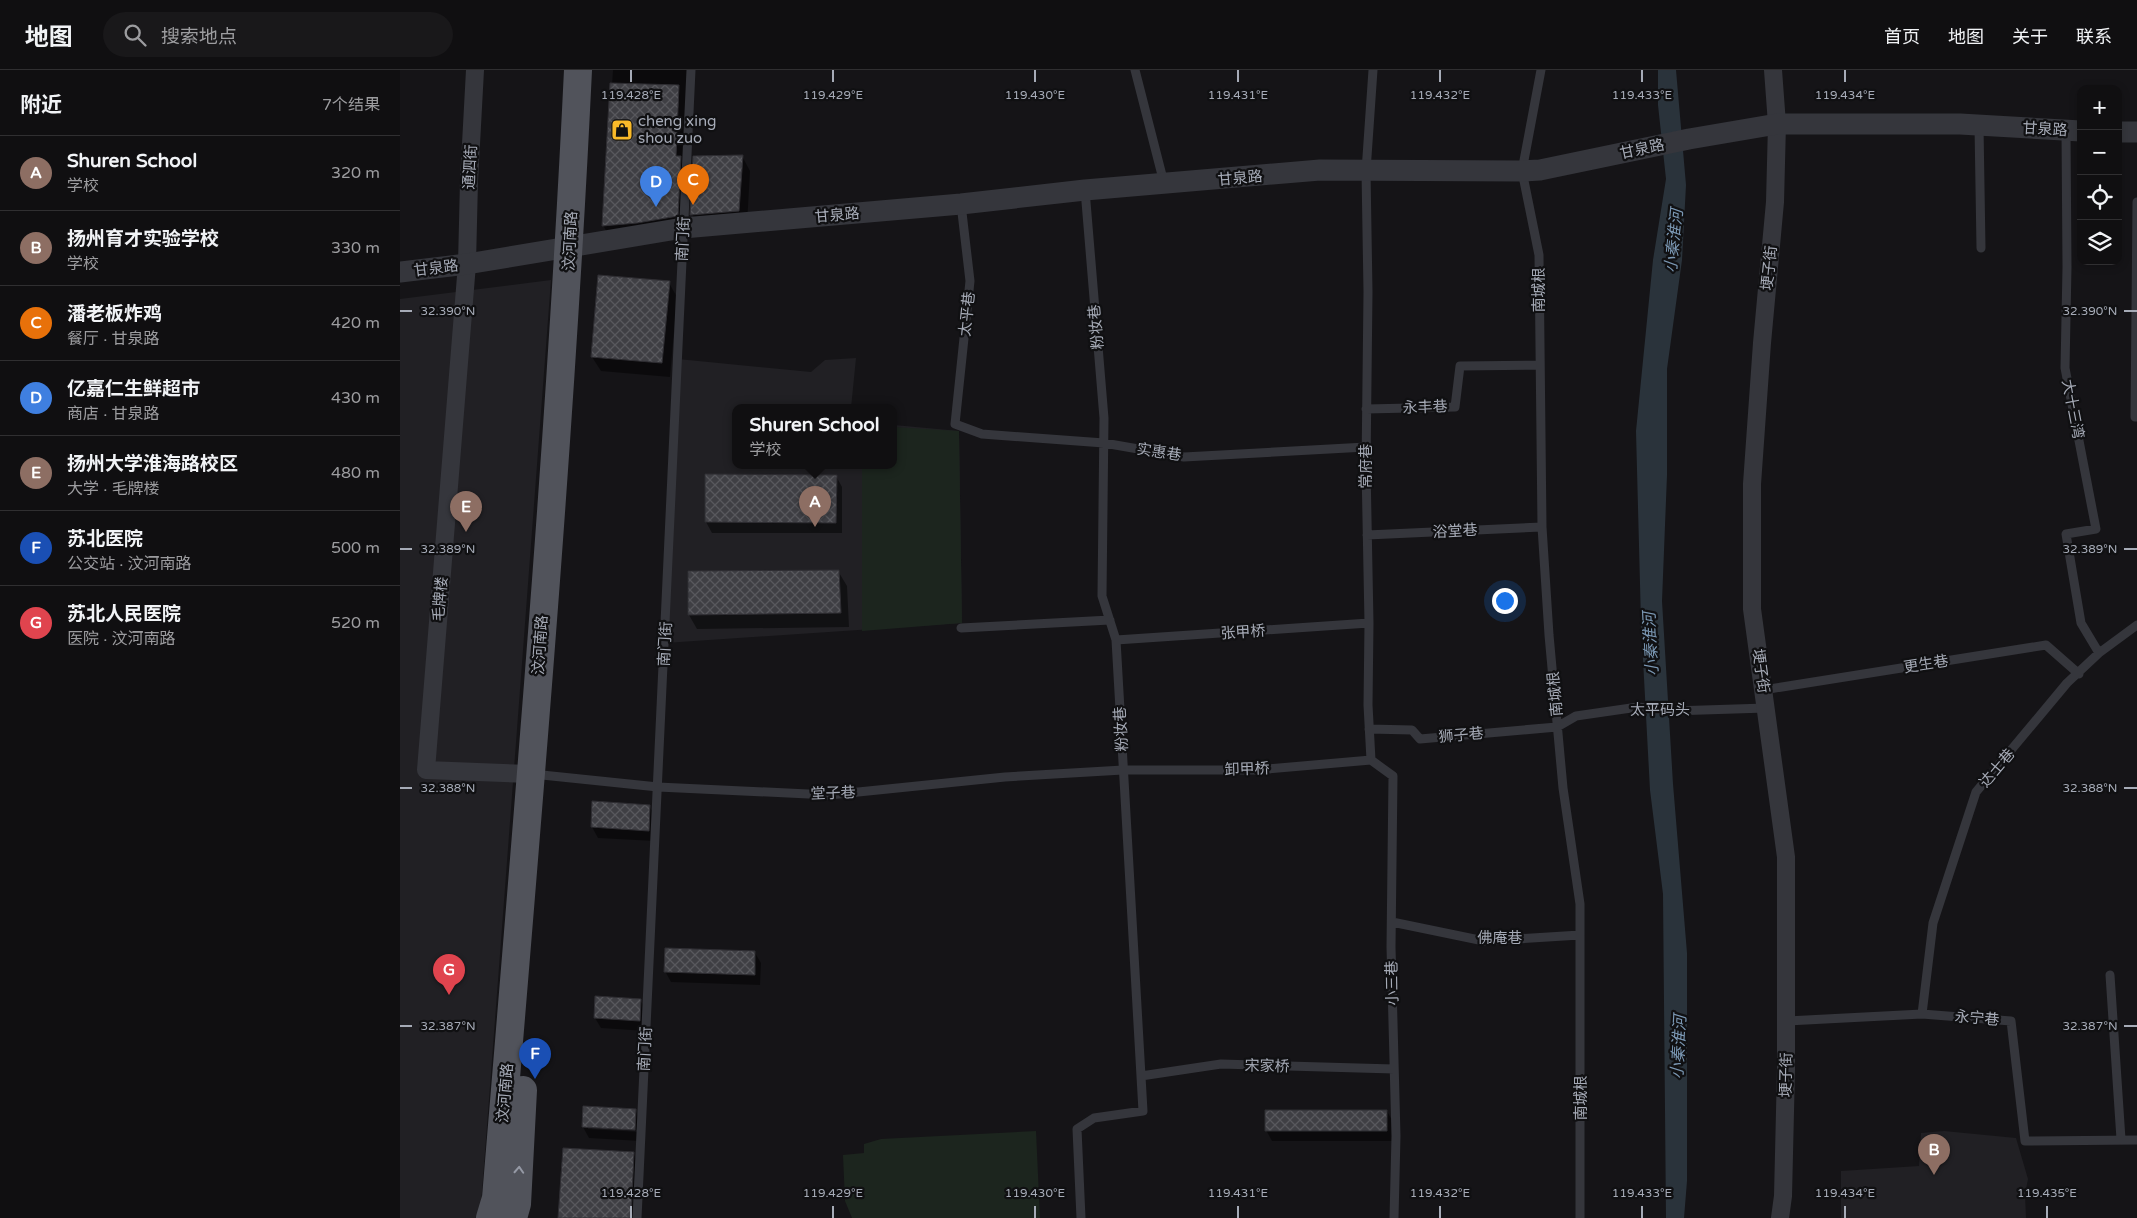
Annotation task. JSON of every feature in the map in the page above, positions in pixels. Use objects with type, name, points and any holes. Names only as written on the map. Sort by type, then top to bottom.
[{"type":"main road","name":"汶河南路","points":[[578,70],[578,244]]},
{"type":"main road","name":"汶河南路","points":[[490,1218],[496,1198],[536,774],[578,244],[595,70]]},
{"type":"main road","name":"汶河南路","points":[[513,1218],[517,1204],[536,774]]},
{"type":"street","name":"通泗街","points":[[467,264],[468,181],[475,70]]},
{"type":"street","name":"埂子街","points":[[1773,70],[1777,124],[1775,202],[1752,484],[1752,609],[1786,857],[1787,1021],[1783,1196],[1780,1218]]},
{"type":"street","name":"甘泉路","points":[[400,272],[467,264],[683,228],[961,204],[1084,190],[1165,185],[1320,170],[1540,170],[1689,139],[1777,124],[1979,126],[2073,131]]},
{"type":"street","points":[[2122,132],[2137,132]]},
{"type":"street","name":"毛牌楼","points":[[467,264],[426,770],[536,774]]},
{"type":"lane","name":"南门街","points":[[637,1218],[691,70]]},
{"type":"lane","points":[[1135,70],[1165,185]]},
{"type":"lane","name":"常府巷","points":[[1371,760],[1369,729],[1366,447],[1368,292],[1366,171],[1373,70]]},
{"type":"lane","points":[[1522,171],[1541,70]]},
{"type":"lane","points":[[1979,126],[1981,248]]},
{"type":"lane","name":"大十三湾","points":[[2073,131],[2065,368],[2096,529],[2066,534],[2080,624],[2099,653]]},
{"type":"lane","name":"南城根","points":[[1522,171],[1539,255],[1542,527],[1563,788],[1580,904],[1580,1218]]},
{"type":"lane","name":"粉妆巷","points":[[1081,1218],[1077,1128],[1094,1118],[1143,1111],[1116,640],[1102,596],[1104,418],[1084,190]]},
{"type":"lane","points":[[2137,202],[2134,417],[2137,417]]},
{"type":"lane","name":"太平巷","points":[[955,424],[970,281],[961,204]]},
{"type":"lane","name":"永丰巷","points":[[1366,409],[1455,406],[1460,366],[1539,365]]},
{"type":"lane","name":"实惠巷","points":[[955,424],[982,434],[1104,443],[1184,457],[1366,447]]},
{"type":"lane","name":"浴堂巷","points":[[1367,535],[1542,527]]},
{"type":"lane","points":[[960,628],[1110,620]]},
{"type":"lane","name":"张甲桥","points":[[1116,640],[1369,623]]},
{"type":"lane","name":"达士巷","points":[[1922,1014],[1933,923],[1976,792],[2067,683],[2079,674],[2099,653],[2137,625]]},
{"type":"lane","name":"更生巷","points":[[1763,690],[2046,645],[2079,674]]},
{"type":"lane","name":"太平码头","points":[[1557,727],[1576,716],[1638,707],[1672,711],[1766,708]]},
{"type":"lane","name":"狮子巷","points":[[1369,729],[1412,730],[1420,739],[1557,727]]},
{"type":"lane","name":"卸甲桥","points":[[1123,770],[1256,770],[1371,760]]},
{"type":"lane","name":"小三巷","points":[[1371,760],[1393,776],[1392,922],[1396,1136],[1394,1218]]},
{"type":"lane","name":"堂子巷","points":[[536,774],[658,787],[830,795],[1005,777],[1123,770]]},
{"type":"lane","name":"佛庵巷","points":[[1392,922],[1484,941],[1580,935]]},
{"type":"lane","points":[[2110,975],[2121,1139],[2137,1140]]},
{"type":"lane","name":"永宁巷","points":[[1787,1021],[1922,1014],[2011,1021],[2025,1141],[2121,1139]]},
{"type":"lane","name":"宋家桥","points":[[1141,1076],[1221,1064],[1394,1069]]},
{"type":"shaded area","points":[[551,280],[480,1218],[400,1218],[400,299]]},
{"type":"shaded area","points":[[856,358],[851,404],[732,404],[732,469],[897,469],[897,425],[959,431],[962,623],[665,643],[678,359],[811,372],[825,360]]},
{"type":"shaded area","points":[[897,427],[959,431],[962,623],[862,631],[862,469],[897,469]]},
{"type":"shaded area","points":[[1036,1131],[1040,1218],[852,1218],[845,1201],[843,1155],[864,1153],[864,1144],[881,1139]]},
{"type":"shaded area","points":[[1944,1131],[2016,1138],[2028,1179],[2025,1194],[2026,1218],[1841,1218],[1841,1171],[1919,1166],[1921,1133]]},
{"type":"water","name":"小秦淮河","points":[[1658,70],[1676,70],[1686,185],[1682,260],[1667,369],[1667,475],[1662,601],[1673,784],[1687,953],[1687,1181],[1684,1218],[1666,1218],[1663,894],[1650,790],[1641,622],[1636,431],[1653,260],[1666,179],[1658,105]]},
{"type":"building","points":[[610,83],[679,85],[676,156],[681,156],[678,216],[637,223],[602,226]]},
{"type":"building","points":[[743,155],[739,211],[690,215],[693,156]]},
{"type":"building","points":[[598,275],[670,281],[662,363],[591,357]]},
{"type":"building","points":[[705,474],[837,475],[836,523],[705,522]]},
{"type":"building","points":[[839,570],[841,613],[688,615],[688,571]]},
{"type":"building","points":[[592,801],[650,805],[649,831],[591,827]]},
{"type":"building","points":[[665,948],[755,951],[755,975],[664,972]]},
{"type":"building","points":[[595,996],[641,999],[640,1021],[594,1018]]},
{"type":"building","points":[[583,1106],[636,1109],[635,1130],[582,1127]]},
{"type":"building","points":[[1265,1110],[1387,1110],[1387,1131],[1265,1131]]},
{"type":"building","points":[[563,1148],[634,1152],[631,1218],[558,1218]]},
{"type":"place","name":"cheng xing shou zuo","points":[[622,130]]},
{"type":"place","name":"潘老板炸鸡","points":[[693,205]]},
{"type":"place","name":"亿嘉仁生鲜超市","points":[[656,207]]},
{"type":"place","name":"Shuren School","points":[[815,527]]},
{"type":"place","name":"扬州大学淮海路校区","points":[[466,532]]},
{"type":"place","name":"苏北人民医院","points":[[449,995]]},
{"type":"place","name":"苏北医院","points":[[535,1079]]},
{"type":"place","name":"扬州育才实验学校","points":[[1934,1175]]}]
